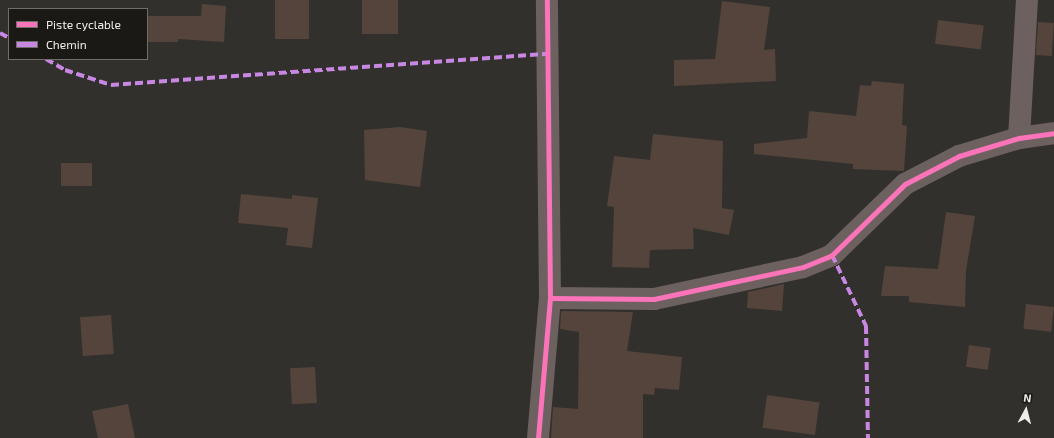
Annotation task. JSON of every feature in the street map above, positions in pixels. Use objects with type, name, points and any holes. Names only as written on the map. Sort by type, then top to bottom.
[{"type":"street","points":[[538,438],[550,298],[547,0]]},
{"type":"street","points":[[1019,138],[1027,0]]},
{"type":"street","points":[[550,298],[654,299],[803,267],[832,255],[905,184],[959,156],[1019,138],[1054,134]]},
{"type":"building","points":[[275,0],[309,0],[309,39],[275,39]]},
{"type":"building","points":[[362,0],[398,0],[398,34],[362,34]]},
{"type":"building","points":[[722,1],[770,7],[764,50],[775,49],[776,81],[674,86],[674,60],[715,59]]},
{"type":"building","points":[[202,4],[226,6],[224,42],[178,39],[178,42],[148,42],[148,16],[201,16]]},
{"type":"building","points":[[938,20],[984,26],[981,49],[935,44]]},
{"type":"building","points":[[1038,22],[1054,23],[1052,56],[1036,55]]},
{"type":"building","points":[[872,81],[904,84],[902,125],[907,126],[904,171],[853,169],[853,164],[754,154],[754,144],[807,138],[809,111],[856,116],[860,85],[871,86]]},
{"type":"building","points":[[400,127],[427,131],[420,187],[365,180],[364,130]]},
{"type":"building","points":[[653,134],[723,141],[722,208],[734,210],[729,235],[693,228],[694,249],[650,250],[649,268],[612,267],[614,207],[607,206],[614,156],[650,160]]},
{"type":"building","points":[[61,163],[92,163],[92,186],[61,186]]},
{"type":"building","points":[[241,194],[292,199],[292,195],[318,198],[312,248],[286,245],[288,228],[238,223]]},
{"type":"building","points":[[946,212],[975,216],[966,271],[965,307],[909,302],[909,296],[881,296],[885,266],[938,269]]},
{"type":"building","points":[[784,284],[782,311],[747,308],[748,292]]},
{"type":"building","points":[[1026,304],[1054,307],[1051,332],[1023,329]]},
{"type":"building","points":[[561,311],[633,312],[627,351],[682,357],[679,390],[655,388],[654,395],[643,394],[643,438],[551,438],[553,407],[578,409],[579,332],[560,329]]},
{"type":"building","points":[[111,315],[114,354],[83,356],[80,317]]},
{"type":"building","points":[[969,345],[991,348],[988,370],[966,367]]},
{"type":"building","points":[[315,367],[317,403],[292,404],[290,368]]},
{"type":"building","points":[[767,395],[819,402],[815,435],[762,428]]},
{"type":"building","points":[[128,404],[135,438],[98,438],[92,411]]},
{"type":"marked path","points":[[0,33],[8,37]]},
{"type":"marked path","points":[[48,60],[65,70],[111,85],[548,54]]},
{"type":"marked path","points":[[832,255],[866,326],[868,438]]},
{"type":"cycle path","points":[[538,438],[550,298],[547,0]]},
{"type":"cycle path","points":[[550,298],[654,299],[803,267],[832,255],[905,184],[959,156],[1019,138],[1054,133]]}]
